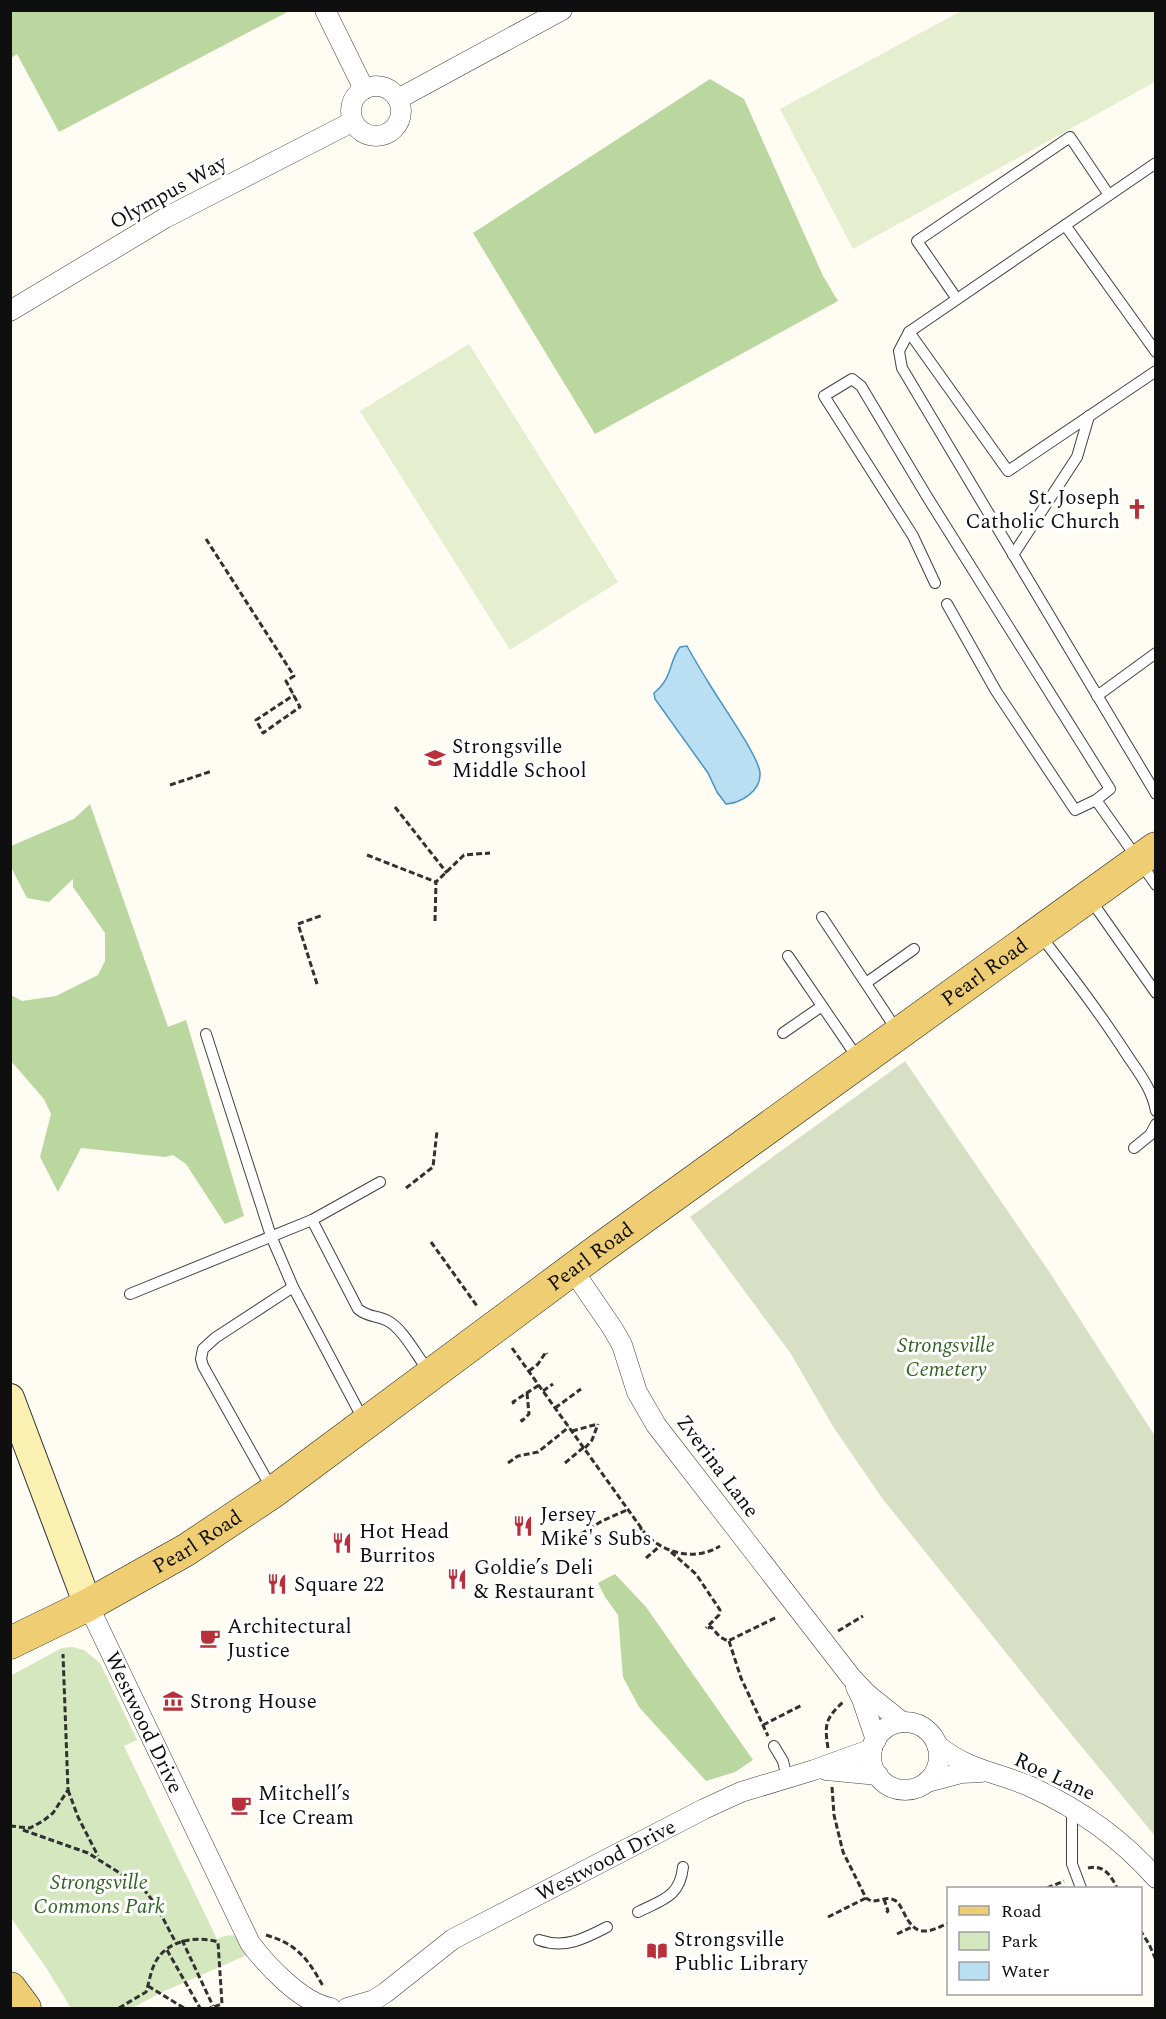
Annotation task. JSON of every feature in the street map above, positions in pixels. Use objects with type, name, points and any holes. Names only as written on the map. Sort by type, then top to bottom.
[{"type":"main road","name":"Pearl Road","points":[[10,1643],[87,1605],[186,1550],[273,1492],[572,1269],[1088,896],[1149,865]]},
{"type":"main road","points":[[10,1988],[25,2008]]},
{"type":"street","points":[[325,10],[364,89]]},
{"type":"street","points":[[398,99],[562,10]]},
{"type":"street","points":[[383,87],[398,99],[400,107],[398,123],[387,134],[371,136],[357,129],[352,122],[350,111],[353,100],[364,89],[383,87]]},
{"type":"street","name":"Olympus Way","points":[[10,311],[165,218],[352,122]]},
{"type":"street","name":"Zverina Lane","points":[[572,1269],[613,1329],[622,1346],[637,1392],[656,1425],[850,1687],[862,1699],[874,1744]]},
{"type":"street","name":"Westwood Drive","points":[[10,1398],[87,1605],[250,1943],[269,1965],[309,2001],[331,2008]]},
{"type":"street","name":"Zverina Lane","points":[[850,1687],[867,1694],[902,1722]]},
{"type":"street","points":[[902,1722],[912,1722],[921,1726],[929,1732],[937,1745],[939,1763],[934,1774],[927,1782],[916,1788],[897,1789],[888,1785],[878,1775],[872,1760],[874,1744],[885,1728],[902,1722]]},
{"type":"street","name":"Westwood Drive","points":[[822,1773],[874,1744]]},
{"type":"street","name":"Roe Lane","points":[[937,1745],[984,1772],[1027,1785],[1072,1807],[1092,1820],[1132,1853],[1155,1878]]},
{"type":"street","name":"Westwood Drive","points":[[347,2008],[374,2000],[399,1983],[453,1939],[731,1796],[787,1778],[834,1769],[878,1775]]},
{"type":"street","name":"Roe Lane","points":[[927,1782],[967,1772],[984,1772]]},
{"type":"lane","points":[[957,299],[917,241],[1070,137],[1109,195]]},
{"type":"lane","points":[[1155,163],[909,332],[899,351],[902,368],[1155,794]]},
{"type":"lane","points":[[1065,225],[1155,352]]},
{"type":"lane","points":[[909,332],[1008,471],[1155,371]]},
{"type":"lane","points":[[934,583],[913,536],[824,396],[852,379],[861,386],[1110,789],[1096,800],[1075,810],[996,691],[948,604]]},
{"type":"lane","points":[[1013,555],[1077,458],[1089,416]]},
{"type":"lane","points":[[1097,696],[1155,653]]},
{"type":"lane","points":[[1096,800],[1149,865]]},
{"type":"lane","points":[[1088,896],[1155,993]]},
{"type":"lane","points":[[822,917],[899,1034]]},
{"type":"lane","points":[[1038,932],[1111,1031],[1148,1087],[1154,1098],[1155,1111]]},
{"type":"lane","points":[[866,982],[914,949]]},
{"type":"lane","points":[[788,956],[860,1061]]},
{"type":"lane","points":[[783,1033],[822,1006]]},
{"type":"lane","points":[[206,1034],[271,1236],[293,1287],[365,1424]]},
{"type":"lane","points":[[1134,1148],[1150,1135],[1155,1124]]},
{"type":"lane","points":[[130,1294],[312,1220],[380,1182]]},
{"type":"lane","points":[[312,1220],[358,1309],[366,1315],[389,1322],[397,1328],[427,1369]]},
{"type":"lane","points":[[273,1492],[201,1359],[203,1349],[215,1338],[293,1287]]},
{"type":"lane","points":[[774,1746],[783,1761],[787,1778]]},
{"type":"lane","points":[[1072,1807],[1072,1864],[1081,1887]]},
{"type":"lane","points":[[638,1912],[672,1895],[682,1880],[683,1867]]},
{"type":"lane","points":[[539,1940],[550,1944],[572,1943],[607,1927]]},
{"type":"path","points":[[206,539],[294,676],[286,681],[294,695],[300,707],[263,733],[256,720],[294,695]]},
{"type":"path","points":[[170,785],[212,771]]},
{"type":"path","points":[[395,807],[447,873]]},
{"type":"path","points":[[435,921],[436,882],[465,855],[490,854]]},
{"type":"path","points":[[367,855],[436,882]]},
{"type":"path","points":[[317,984],[298,924],[323,915]]},
{"type":"path","points":[[406,1188],[433,1167],[437,1131]]},
{"type":"path","points":[[432,1242],[477,1306]]},
{"type":"path","points":[[512,1348],[647,1536],[696,1574],[720,1610],[719,1615],[706,1628],[711,1627],[720,1637],[729,1641],[741,1678],[774,1746]]},
{"type":"path","points":[[529,1371],[538,1364],[546,1352],[547,1354]]},
{"type":"path","points":[[543,1391],[553,1384]]},
{"type":"path","points":[[514,1404],[513,1402],[539,1385]]},
{"type":"path","points":[[555,1408],[580,1389]]},
{"type":"path","points":[[521,1419],[529,1414],[527,1393]]},
{"type":"path","points":[[566,1463],[592,1440],[598,1424],[572,1431]]},
{"type":"path","points":[[508,1463],[518,1456],[538,1452],[569,1427]]},
{"type":"path","points":[[581,1534],[602,1521],[629,1509]]},
{"type":"path","points":[[626,1541],[642,1528]]},
{"type":"path","points":[[646,1558],[660,1546]]},
{"type":"path","points":[[669,1551],[696,1554],[720,1546]]},
{"type":"path","points":[[838,1631],[863,1616]]},
{"type":"path","points":[[729,1641],[777,1617]]},
{"type":"path","points":[[63,1654],[68,1790],[98,1858]]},
{"type":"path","points":[[828,1752],[826,1721],[850,1687]]},
{"type":"path","points":[[763,1725],[802,1705]]},
{"type":"path","points":[[822,1773],[843,1852],[866,1898],[876,1902],[891,1898],[900,1904],[912,1927]]},
{"type":"path","points":[[19,1828],[30,1828],[48,1818],[68,1790]]},
{"type":"path","points":[[10,1826],[98,1858],[148,1892],[176,1943]]},
{"type":"path","points":[[1084,1869],[1095,1866],[1101,1868],[1109,1874],[1116,1887]]},
{"type":"path","points":[[1050,1887],[1060,1883]]},
{"type":"path","points":[[828,1917],[866,1898]]},
{"type":"path","points":[[884,1899],[888,1911],[886,1914]]},
{"type":"path","points":[[897,1934],[912,1927],[927,1932],[947,1923]]},
{"type":"path","points":[[258,1932],[284,1940]]},
{"type":"path","points":[[1142,1933],[1155,1960]]},
{"type":"path","points":[[119,2008],[146,1992],[158,1958],[182,1940],[209,1939],[218,1942],[222,2004],[212,2008],[182,1940]]},
{"type":"path","points":[[167,1950],[200,2008]]},
{"type":"path","points":[[148,1986],[184,2008]]},
{"type":"green space","points":[[11,10],[289,11],[59,132],[17,54],[11,58]]},
{"type":"green space","points":[[961,11],[1155,11],[1155,82],[853,249],[780,109]]},
{"type":"green space","points":[[710,79],[744,99],[823,276],[838,301],[595,434],[473,233]]},
{"type":"green space","points":[[469,344],[618,582],[510,650],[360,411]]},
{"type":"green space","points":[[90,804],[168,1027],[186,1020],[244,1216],[225,1224],[186,1164],[173,1155],[165,1157],[81,1148],[58,1192],[40,1157],[51,1114],[44,1099],[11,1061],[11,995],[22,1001],[56,996],[98,975],[105,961],[105,933],[73,887],[73,879],[49,902],[27,898],[11,867],[11,846],[74,819]]},
{"type":"green space","name":"Strongsville Cemetery","points":[[905,1061],[1050,1273],[1155,1436],[1155,1836],[882,1498],[834,1428],[791,1354],[690,1217]]},
{"type":"green space","points":[[615,1574],[646,1607],[753,1760],[735,1772],[706,1781],[639,1707],[623,1677],[618,1615],[598,1583]]},
{"type":"green space","name":"Strongsville Commons Park","points":[[73,1647],[84,1650],[100,1663],[137,1740],[124,1746],[217,1939],[229,1935],[236,1937],[247,1955],[160,1993],[132,2008],[71,2008],[11,1918],[10,1676],[62,1648]]},
{"type":"water","points":[[687,646],[758,765],[760,773],[754,790],[744,798],[732,803],[726,804],[717,792],[708,773],[655,699],[654,693],[665,681],[676,653],[680,647]]},
{"type":"place","name":"St. Joseph Catholic Church","points":[[1137,509]]},
{"type":"place","name":"Strongsville Middle School","points":[[435,758]]},
{"type":"place","name":"Jersey Mike's Subs","points":[[523,1526]]},
{"type":"place","name":"Hot Head Burritos","points":[[342,1543]]},
{"type":"place","name":"Goldie’s Deli & Restaurant","points":[[457,1579]]},
{"type":"place","name":"Square 22","points":[[277,1584]]},
{"type":"place","name":"Architectural Justice","points":[[210,1638]]},
{"type":"place","name":"Strong House","points":[[173,1701]]},
{"type":"place","name":"Mitchell’s Ice Cream","points":[[241,1805]]},
{"type":"place","name":"Strongsville Public Library","points":[[657,1951]]}]
